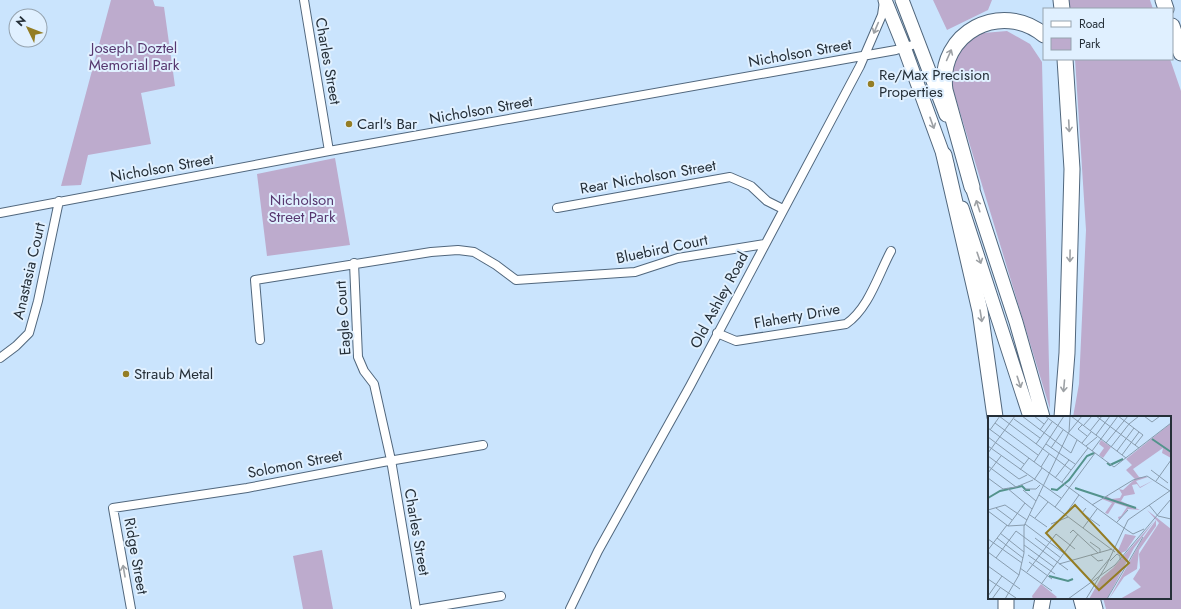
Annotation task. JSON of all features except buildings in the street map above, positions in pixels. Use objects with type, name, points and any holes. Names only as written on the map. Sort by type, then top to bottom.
[{"type":"highway","points":[[972,187],[945,90],[944,79],[948,56],[960,37],[978,25],[989,21],[1008,18],[1020,20],[1029,23],[1043,34]]},
{"type":"highway","points":[[1173,29],[1181,54]]},
{"type":"highway","points":[[1059,60],[1067,98]]},
{"type":"highway","points":[[1062,416],[1067,353],[1072,168],[1065,60]]},
{"type":"highway","points":[[944,155],[980,311],[995,416]]},
{"type":"highway","points":[[1041,609],[1043,599]]},
{"type":"main road","points":[[885,0],[944,155],[989,286],[1030,416]]},
{"type":"main road","points":[[902,0],[972,187],[1016,322],[1043,416]]},
{"type":"main road","points":[[1080,599],[1083,609]]},
{"type":"main road","points":[[1093,599],[1096,609]]},
{"type":"street","name":"Charles Street","points":[[304,0],[329,151]]},
{"type":"street","name":"Old Ashley Road","points":[[570,609],[619,512],[765,244],[864,55],[882,15],[885,0]]},
{"type":"street","name":"Nicholson Street","points":[[0,213],[329,151],[864,55],[919,43]]},
{"type":"street","name":"Rear Nicholson Street","points":[[557,208],[730,177],[751,186],[767,201],[783,209]]},
{"type":"street","name":"Anastasia Court","points":[[0,358],[16,346],[29,333],[38,301],[59,201]]},
{"type":"street","name":"Bluebird Court","points":[[516,280],[635,272],[678,258],[765,244]]},
{"type":"street","name":"Eagle Court","points":[[260,340],[255,280],[354,263],[431,252],[458,250],[474,252],[484,257],[516,280]]},
{"type":"street","name":"Flaherty Drive","points":[[717,333],[736,341],[846,324],[855,317],[864,305],[891,251]]},
{"type":"street","name":"Eagle Court","points":[[354,263],[358,357],[364,371],[374,384],[390,460]]},
{"type":"street","name":"Solomon Street","points":[[113,508],[247,488],[390,460],[483,445]]},
{"type":"street","name":"Charles Street","points":[[390,460],[416,609]]},
{"type":"street","name":"Ridge Street","points":[[113,508],[131,609]]},
{"type":"street","points":[[422,609],[501,596]]},
{"type":"green space","name":"Joseph Doztel Memorial Park","points":[[111,0],[153,0],[155,6],[164,7],[175,86],[141,93],[151,144],[88,155],[81,185],[61,186]]},
{"type":"green space","points":[[933,0],[992,0],[988,10],[947,30]]},
{"type":"green space","points":[[1069,0],[1150,0],[1153,8],[1070,8]]},
{"type":"green space","points":[[1007,31],[1030,44],[1042,62],[1050,409],[952,86],[952,63],[962,45],[983,33]]},
{"type":"green space","points":[[1075,60],[1170,60],[1181,91],[1181,609],[1106,609],[1103,599],[1171,599],[1171,416],[1073,416],[1079,384],[1086,230]]},
{"type":"green space","name":"Nicholson Street Park","points":[[335,158],[350,245],[267,256],[257,174]]},
{"type":"green space","points":[[322,550],[333,609],[303,609],[293,556]]},
{"type":"place","name":"Re/Max Precision Properties","points":[[871,84]]},
{"type":"place","name":"Carl's Bar","points":[[349,124]]},
{"type":"place","name":"Straub Metal","points":[[126,374]]}]
